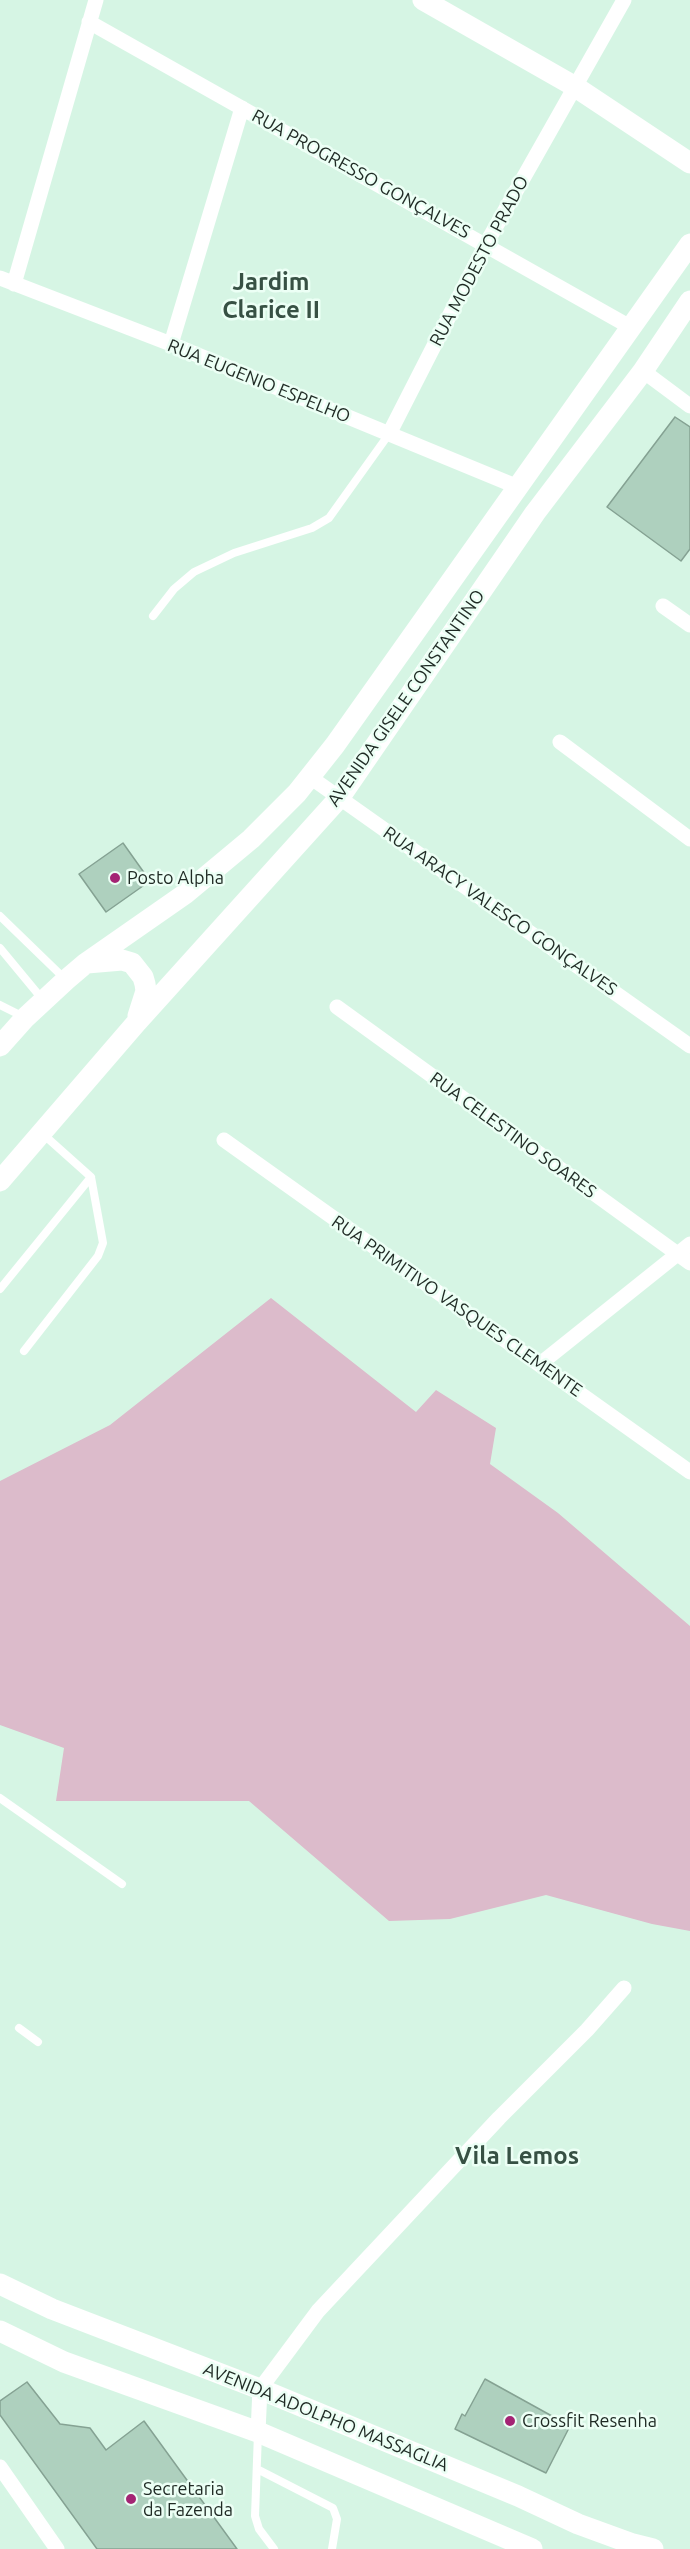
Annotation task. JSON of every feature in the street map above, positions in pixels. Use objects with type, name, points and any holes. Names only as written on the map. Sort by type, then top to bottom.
[{"type":"main road","points":[[426,1],[574,86],[690,163]]},
{"type":"main road","name":"AVENIDA GISELE CONSTANTINO","points":[[0,1046],[25,1018],[86,963],[185,894],[252,839],[310,777],[336,745],[690,244]]},
{"type":"main road","name":"AVENIDA GISELE CONSTANTINO","points":[[0,1180],[136,1022],[339,797],[535,513],[643,370],[690,301]]},
{"type":"main road","points":[[86,963],[122,960],[132,963],[143,977],[146,991],[136,1022]]},
{"type":"main road","name":"AVENIDA ADOLPHO MASSAGLIA","points":[[0,2284],[52,2309],[260,2389],[518,2496],[578,2524],[653,2549]]},
{"type":"main road","points":[[0,2331],[64,2362],[258,2432],[532,2549]]},
{"type":"street","points":[[7,281],[96,0]]},
{"type":"street","name":"RUA MODESTO PRADO","points":[[389,434],[486,244],[624,0]]},
{"type":"street","name":"RUA PROGRESSO GONÇALVES","points":[[89,22],[632,328]]},
{"type":"street","points":[[171,344],[242,108]]},
{"type":"street","name":"RUA EUGENIO ESPELHO","points":[[7,281],[171,344],[518,487]]},
{"type":"street","points":[[643,370],[690,406]]},
{"type":"street","points":[[663,606],[690,625]]},
{"type":"street","points":[[560,742],[690,840]]},
{"type":"street","name":"RUA ARACY VALESCO GONÇALVES","points":[[310,777],[690,1046]]},
{"type":"street","name":"RUA CELESTINO SOARES","points":[[337,1007],[686,1254]]},
{"type":"street","name":"RUA PRIMITIVO VASQUES CLEMENTE","points":[[224,1140],[690,1472]]},
{"type":"street","points":[[540,1364],[686,1254]]},
{"type":"street","points":[[258,2432],[260,2389],[318,2312],[386,2237],[499,2118],[587,2030],[624,1988]]},
{"type":"street","points":[[0,2467],[57,2549]]},
{"type":"lane","name":"RUA MODESTO PRADO","points":[[153,616],[174,589],[194,572],[234,553],[312,528],[329,518],[389,434]]},
{"type":"lane","points":[[0,916],[66,980]]},
{"type":"lane","points":[[0,948],[43,1001]]},
{"type":"lane","points":[[0,1005],[25,1018]]},
{"type":"lane","points":[[24,1351],[98,1256],[103,1243],[91,1177],[42,1133]]},
{"type":"lane","points":[[0,1289],[91,1177]]},
{"type":"lane","points":[[0,1798],[122,1884]]},
{"type":"lane","points":[[20,2028],[38,2042]]},
{"type":"lane","points":[[258,2432],[255,2516],[259,2529],[274,2549]]},
{"type":"lane","points":[[257,2469],[333,2508],[337,2519],[332,2549]]},
{"type":"shaded area","points":[[271,1298],[416,1412],[436,1390],[496,1428],[490,1464],[558,1513],[690,1626],[690,1931],[652,1924],[546,1895],[450,1919],[389,1921],[249,1801],[56,1801],[64,1748],[0,1725],[0,1481],[110,1425]]},
{"type":"building","points":[[675,417],[690,427],[690,549],[681,561],[607,507]]},
{"type":"building","name":"Posto Alpha","points":[[123,843],[150,881],[106,912],[79,874]]},
{"type":"building","name":"Crossfit Resenha","points":[[485,2379],[570,2426],[546,2473],[455,2429],[462,2414],[465,2416]]},
{"type":"building","name":"Secretaria da Fazenda","points":[[27,2382],[60,2424],[90,2428],[106,2450],[144,2421],[237,2549],[97,2549],[0,2415],[0,2401]]},
{"type":"place","name":"Posto Alpha","points":[[115,878]]},
{"type":"place","name":"Crossfit Resenha","points":[[510,2421]]},
{"type":"place","name":"Secretaria da Fazenda","points":[[131,2499]]},
{"type":"district","name":"Jardim Clarice II","points":[[271,296]]},
{"type":"district","name":"Vila Lemos","points":[[517,2156]]}]
